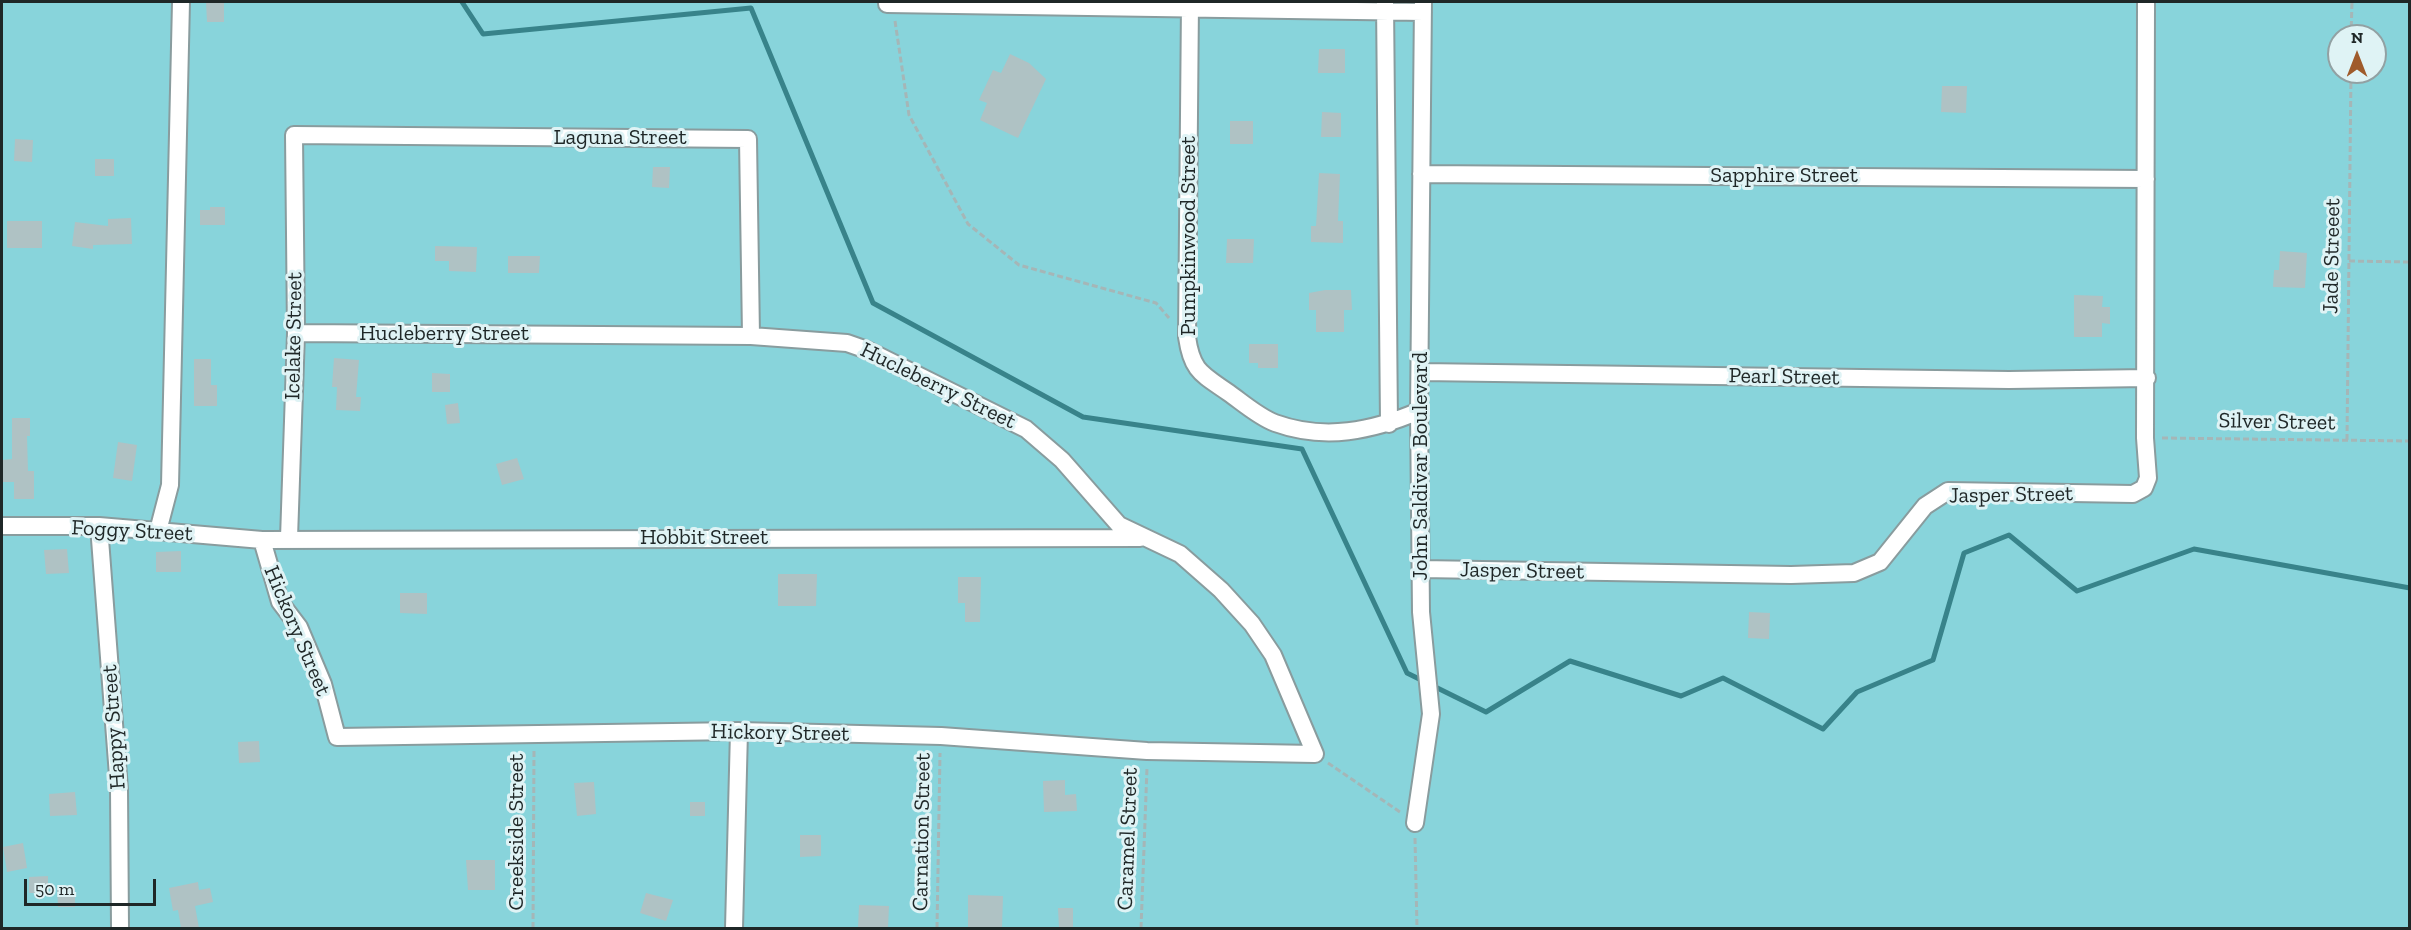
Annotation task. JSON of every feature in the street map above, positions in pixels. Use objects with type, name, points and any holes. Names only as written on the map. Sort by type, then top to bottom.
[{"type":"street","points":[[158,531],[170,485],[181,2]]},
{"type":"street","name":"Jasper Street","points":[[1420,569],[1791,575],[1854,573],[1880,562],[1925,506],[1948,491],[2133,494],[2144,488],[2148,478],[2145,438],[2147,378],[2146,2]]},
{"type":"street","points":[[887,4],[1423,7]]},
{"type":"street","name":"Pumpkinwood Street","points":[[1190,5],[1188,337],[1190,359],[1199,372],[1274,423],[1308,432],[1345,434],[1389,424],[1419,411]]},
{"type":"street","name":"John Saldivar Boulevard","points":[[1385,7],[1389,424]]},
{"type":"street","name":"John Saldivar Boulevard","points":[[1415,823],[1431,714],[1420,612],[1419,411],[1423,7]]},
{"type":"street","name":"Icelake Street","points":[[289,538],[296,333],[294,135]]},
{"type":"street","name":"Laguna Street","points":[[294,135],[748,138],[751,336]]},
{"type":"street","name":"Sapphire Street","points":[[1421,174],[2146,179]]},
{"type":"street","name":"Hucleberry Street","points":[[296,333],[751,336],[847,343],[867,350],[1026,429],[1062,459],[1119,525],[1180,554],[1221,590],[1252,624],[1282,674],[1314,754]]},
{"type":"street","name":"Pearl Street","points":[[1420,372],[2009,380],[2147,378]]},
{"type":"street","name":"Foggy Street","points":[[2,526],[99,526],[262,540]]},
{"type":"street","name":"Happy Street","points":[[99,526],[119,789],[120,928]]},
{"type":"street","name":"Hobbit Street","points":[[262,540],[289,538],[1147,538]]},
{"type":"street","name":"Hickory Street","points":[[262,540],[280,602],[299,627],[320,675],[337,737],[534,736],[739,731],[941,736],[1147,751],[1314,754]]},
{"type":"street","points":[[734,928],[739,731]]},
{"type":"path","points":[[2351,24],[2352,2]]},
{"type":"path","points":[[887,4],[893,9],[909,115],[968,224],[1019,266],[1156,303],[1188,337]]},
{"type":"path","name":"Jade Streeet","points":[[2347,440],[2351,84]]},
{"type":"path","points":[[2349,261],[2409,262]]},
{"type":"path","name":"Silver Street","points":[[2145,438],[2409,441]]},
{"type":"path","name":"Creekside Street","points":[[534,736],[534,928]]},
{"type":"path","name":"Carnation Street","points":[[937,928],[941,736]]},
{"type":"path","name":"Caramel Street","points":[[1141,928],[1147,751]]},
{"type":"path","points":[[1314,754],[1415,823],[1418,928]]},
{"type":"shaded area","points":[[2,2],[2409,2],[2409,928],[2,928]]},
{"type":"building","points":[[206,2],[224,2],[224,22],[207,22]]},
{"type":"building","points":[[1319,49],[1345,49],[1345,73],[1318,73]]},
{"type":"building","points":[[1010,54],[1029,63],[1046,79],[1018,138],[980,120],[987,103],[979,100],[993,70],[1001,73]]},
{"type":"building","points":[[1942,86],[1967,86],[1966,113],[1941,112]]},
{"type":"building","points":[[1322,112],[1341,113],[1341,137],[1321,137]]},
{"type":"building","points":[[1230,121],[1253,121],[1253,144],[1230,144]]},
{"type":"building","points":[[15,139],[33,140],[32,162],[14,161]]},
{"type":"building","points":[[95,159],[114,159],[114,176],[95,176]]},
{"type":"building","points":[[653,167],[670,167],[669,188],[652,187]]},
{"type":"building","points":[[1319,173],[1340,174],[1338,221],[1343,221],[1343,243],[1311,242],[1311,226],[1316,226]]},
{"type":"building","points":[[210,207],[225,207],[225,225],[200,225],[200,210],[210,210]]},
{"type":"building","points":[[131,218],[132,244],[93,245],[93,249],[72,246],[75,222],[108,226],[108,219]]},
{"type":"building","points":[[7,221],[42,221],[42,248],[7,248]]},
{"type":"building","points":[[1227,239],[1254,239],[1253,263],[1226,263]]},
{"type":"building","points":[[435,246],[477,247],[476,272],[449,271],[449,261],[435,261]]},
{"type":"building","points":[[2280,251],[2307,253],[2305,288],[2273,287],[2274,270],[2279,270]]},
{"type":"building","points":[[508,256],[540,256],[539,273],[508,273]]},
{"type":"building","points":[[1325,290],[1351,290],[1352,310],[1344,310],[1344,332],[1316,332],[1316,310],[1309,310],[1309,293]]},
{"type":"building","points":[[2074,295],[2103,296],[2102,307],[2110,307],[2110,324],[2102,323],[2102,337],[2074,337]]},
{"type":"building","points":[[1249,344],[1278,344],[1278,368],[1258,368],[1258,363],[1249,363]]},
{"type":"building","points":[[334,358],[359,360],[356,397],[361,397],[360,411],[336,410],[337,387],[332,387]]},
{"type":"building","points":[[194,359],[211,359],[211,385],[217,385],[217,406],[194,406]]},
{"type":"building","points":[[432,373],[450,374],[450,392],[432,392]]},
{"type":"building","points":[[458,403],[460,423],[447,424],[445,405]]},
{"type":"building","points":[[12,418],[30,418],[30,436],[27,436],[28,471],[34,471],[34,499],[14,499],[14,482],[2,482],[2,460],[12,459]]},
{"type":"building","points":[[118,442],[137,445],[132,481],[113,478]]},
{"type":"building","points":[[517,458],[524,479],[502,485],[496,464]]},
{"type":"building","points":[[67,549],[69,573],[46,574],[44,550]]},
{"type":"building","points":[[181,551],[181,572],[156,572],[156,552]]},
{"type":"building","points":[[778,574],[817,574],[816,606],[778,606]]},
{"type":"building","points":[[958,577],[981,577],[980,622],[965,622],[965,603],[958,603]]},
{"type":"building","points":[[400,593],[427,593],[427,614],[400,613]]},
{"type":"building","points":[[1749,612],[1770,613],[1769,639],[1748,638]]},
{"type":"building","points":[[259,741],[260,762],[239,763],[238,742]]},
{"type":"building","points":[[1065,780],[1065,795],[1076,794],[1077,811],[1044,812],[1043,781]]},
{"type":"building","points":[[594,782],[596,814],[577,816],[574,783]]},
{"type":"building","points":[[75,792],[77,815],[50,816],[49,794]]},
{"type":"building","points":[[690,802],[705,802],[705,816],[690,816]]},
{"type":"building","points":[[800,835],[821,835],[821,856],[800,857]]},
{"type":"building","points":[[23,843],[27,868],[7,872],[3,847]]},
{"type":"building","points":[[466,860],[495,860],[495,890],[468,890]]},
{"type":"building","points":[[48,876],[48,893],[29,893],[29,877]]},
{"type":"building","points":[[198,882],[199,890],[210,888],[213,902],[195,906],[199,928],[181,928],[178,910],[173,911],[169,888]]},
{"type":"building","points":[[57,888],[75,888],[75,907],[58,907]]},
{"type":"building","points":[[646,893],[673,900],[666,921],[640,913]]},
{"type":"building","points":[[968,895],[1003,896],[1002,928],[968,928]]},
{"type":"building","points":[[859,905],[889,906],[888,928],[858,928]]},
{"type":"building","points":[[1058,908],[1073,908],[1073,928],[1059,928]]},
{"type":"waterway","points":[[462,2],[483,34],[751,8],[873,303],[1083,417],[1302,449],[1407,673],[1486,712],[1570,661],[1681,696],[1723,678],[1823,729],[1857,692],[1933,660],[1964,553],[2009,535],[2077,591],[2194,549],[2410,588]]}]
